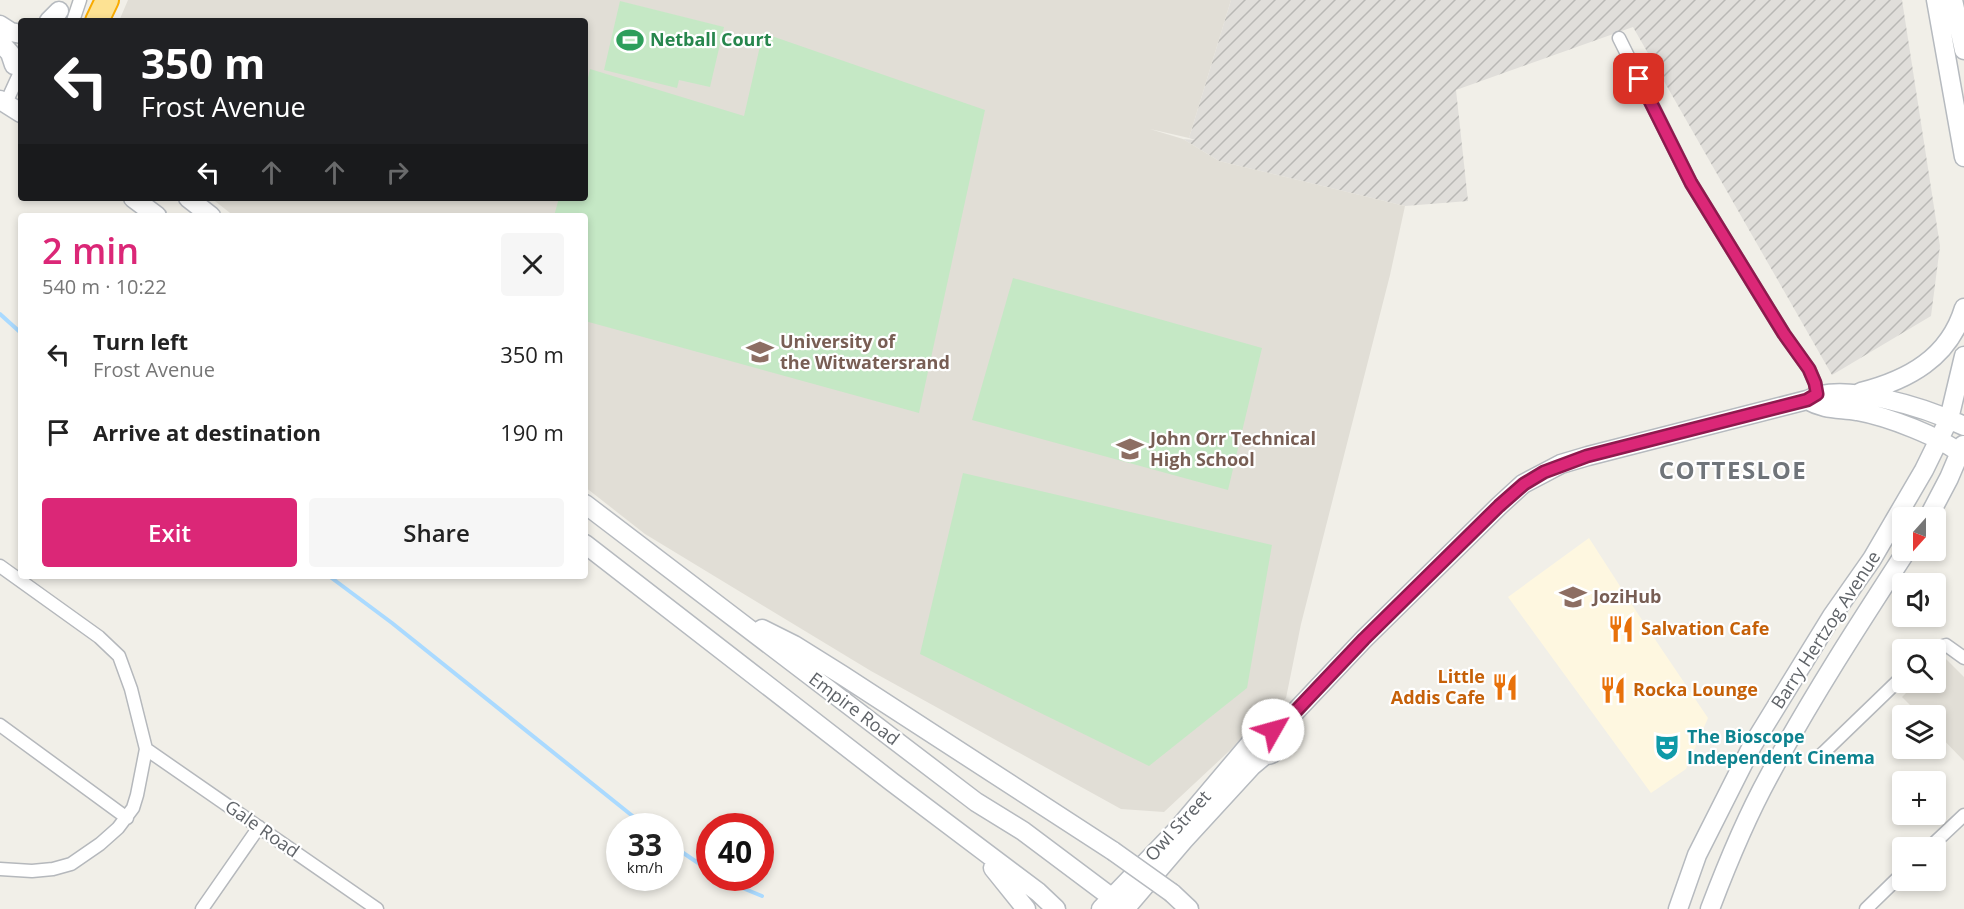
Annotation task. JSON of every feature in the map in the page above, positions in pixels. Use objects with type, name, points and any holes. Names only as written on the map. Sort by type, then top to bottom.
[{"type":"highway","points":[[98,18],[107,0]]},
{"type":"main road","points":[[1936,0],[1964,157]]},
{"type":"main road","points":[[1953,0],[1964,50]]},
{"type":"main road","points":[[0,25],[18,33]]},
{"type":"main road","points":[[0,42],[10,53],[14,65]]},
{"type":"main road","points":[[137,201],[153,213]]},
{"type":"main road","points":[[192,201],[207,213]]},
{"type":"main road","points":[[1276,732],[1364,639],[1524,484],[1544,472],[1587,456],[1815,400],[1890,385],[1918,370],[1937,354],[1961,319],[1964,308]]},
{"type":"main road","name":"Barry Hertzog Avenue","points":[[1678,909],[1697,855],[1752,746],[1832,616],[1878,550],[1940,440],[1956,422],[1964,356]]},
{"type":"main road","points":[[1854,394],[1891,400],[1956,422]]},
{"type":"main road","points":[[1815,400],[1874,415],[1963,451],[1934,507]]},
{"type":"main road","name":"Empire Road","points":[[588,506],[976,802],[1023,831],[1118,906]]},
{"type":"main road","name":"Empire Road","points":[[588,546],[971,843],[1038,892],[1056,909]]},
{"type":"main road","name":"Barry Hertzog Avenue","points":[[1710,909],[1741,832],[1768,777],[1801,719],[1900,561]]},
{"type":"main road","points":[[743,624],[753,625],[794,645],[947,742],[1113,851],[1172,893],[1189,909]]},
{"type":"main road","points":[[1265,728],[1276,732],[1280,739],[1279,747],[1273,753],[1265,755],[1257,751],[1253,740],[1257,732],[1265,728]]},
{"type":"main road","name":"Owl Street","points":[[1118,906],[1176,831],[1253,740]]},
{"type":"main road","name":"Owl Street","points":[[1118,906],[1265,755]]},
{"type":"main road","points":[[971,843],[1026,909]]},
{"type":"street","points":[[60,15],[80,0]]},
{"type":"street","points":[[1619,38],[1691,183],[1784,334],[1809,369],[1815,383],[1815,400]]},
{"type":"street","points":[[9,105],[14,65]]},
{"type":"street","points":[[0,566],[18,579]]},
{"type":"street","points":[[0,868],[32,871],[71,864],[99,844],[127,818],[137,795],[146,749],[131,689],[119,656],[99,637],[18,579]]},
{"type":"street","points":[[1946,645],[1964,657]]},
{"type":"street","points":[[1818,758],[1892,686]]},
{"type":"street","points":[[0,725],[127,818]]},
{"type":"street","name":"Gale Road","points":[[146,749],[372,907]]},
{"type":"street","points":[[1941,837],[1964,815]]},
{"type":"street","points":[[202,909],[259,827]]},
{"type":"street","points":[[1866,909],[1892,884]]},
{"type":"shaded area","points":[[128,0],[1231,0],[1189,138],[1150,129],[1183,139],[1219,161],[1405,206],[1390,275],[1301,624],[1286,698],[1164,812],[1121,809],[871,671],[645,534],[588,489],[588,213],[230,213],[215,201],[588,201],[588,18],[120,18]]},
{"type":"shaded area","points":[[1231,0],[1902,0],[1940,246],[1931,316],[1832,375],[1633,27],[1456,90],[1468,201],[1405,206],[1219,161],[1183,139],[1195,140],[1189,138]]},
{"type":"shaded area","points":[[1589,538],[1708,718],[1686,769],[1651,793],[1508,597]]},
{"type":"shaded area","points":[[1946,659],[1964,677],[1964,761],[1946,742],[1946,705],[1910,705],[1902,697],[1906,693],[1946,693]]},
{"type":"green space","points":[[620,1],[724,27],[710,87],[679,80],[677,88],[604,70]]},
{"type":"green space","points":[[763,33],[985,110],[919,413],[588,322],[588,213],[555,213],[558,201],[588,201],[588,78],[590,69],[744,116]]},
{"type":"green space","points":[[1013,278],[1262,348],[1228,490],[972,420]]},
{"type":"green space","points":[[963,473],[1272,545],[1247,688],[1149,766],[920,654]]},
{"type":"waterway","points":[[0,314],[18,330]]},
{"type":"waterway","points":[[333,579],[392,623],[629,813]]},
{"type":"waterway","points":[[684,853],[696,862]]},
{"type":"waterway","points":[[750,891],[762,896]]},
{"type":"place","name":"Netball Court","points":[[630,40]]},
{"type":"place","name":"University of the Witwatersrand","points":[[760,352]]},
{"type":"place","name":"John Orr Technical High School","points":[[1130,449]]},
{"type":"place","name":"JoziHub","points":[[1573,597]]},
{"type":"place","name":"Salvation Cafe","points":[[1621,629]]},
{"type":"place","name":"Little Addis Cafe","points":[[1505,687]]},
{"type":"place","name":"Rocka Lounge","points":[[1613,690]]},
{"type":"place","name":"The Bioscope Independent Cinema","points":[[1667,747]]},
{"type":"district","name":"COTTESLOE","points":[[1733,471]]},
{"type":"route","points":[[1273,730],[1276,732],[1364,639],[1524,484],[1561,464],[1613,448],[1807,400],[1817,394],[1809,369],[1784,334],[1691,183],[1639,79]]}]
